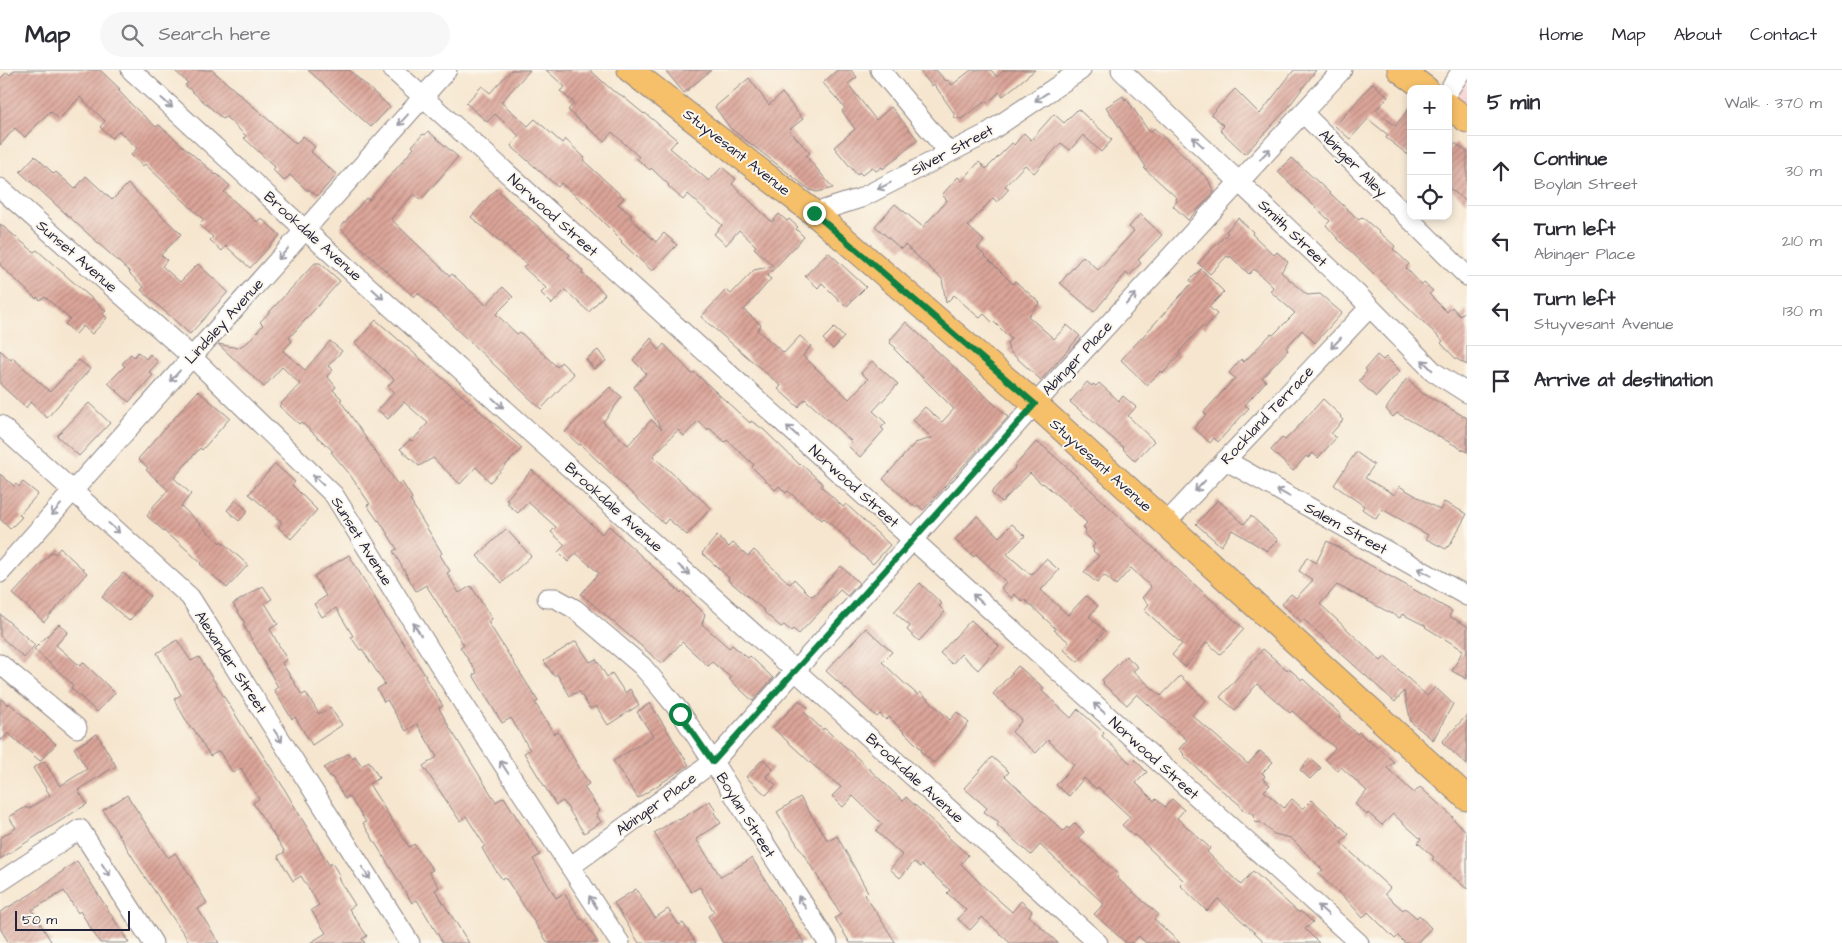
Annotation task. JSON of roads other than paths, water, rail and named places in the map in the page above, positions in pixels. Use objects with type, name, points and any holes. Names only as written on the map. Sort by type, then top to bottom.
[{"type":"main road","name":"Stuyvesant Avenue","points":[[630,70],[814,213],[1035,404],[1467,798]]},
{"type":"main road","points":[[1400,70],[1421,85]]},
{"type":"main road","points":[[1452,109],[1467,120]]},
{"type":"street","name":"Brookdale Avenue","points":[[131,70],[1098,943]]},
{"type":"street","name":"Norwood Street","points":[[393,70],[1359,943]]},
{"type":"street","name":"Lindsley Avenue","points":[[0,573],[447,70]]},
{"type":"street","points":[[880,70],[949,153]]},
{"type":"street","name":"Silver Street","points":[[814,213],[861,198],[986,134],[1081,70]]},
{"type":"street","name":"Smith Street","points":[[1121,70],[1240,182],[1434,372],[1467,393]]},
{"type":"street","name":"Abinger Place","points":[[570,867],[713,762],[1035,404],[1342,70]]},
{"type":"street","points":[[1452,86],[1462,70]]},
{"type":"street","name":"Abinger Alley","points":[[1303,113],[1467,276]]},
{"type":"street","name":"Sunset Avenue","points":[[0,188],[192,357],[334,495],[463,703],[620,943]]},
{"type":"street","name":"Rockland Terrace","points":[[1165,524],[1370,308]]},
{"type":"street","name":"Alexander Street","points":[[0,425],[190,597],[410,943]]},
{"type":"street","name":"Salem Street","points":[[1225,460],[1467,596]]},
{"type":"street","name":"Boylan Street","points":[[547,598],[555,598],[575,609],[642,666],[680,714],[713,762],[828,943]]},
{"type":"street","points":[[0,664],[77,728]]},
{"type":"street","points":[[0,882],[80,829],[153,943]]}]
